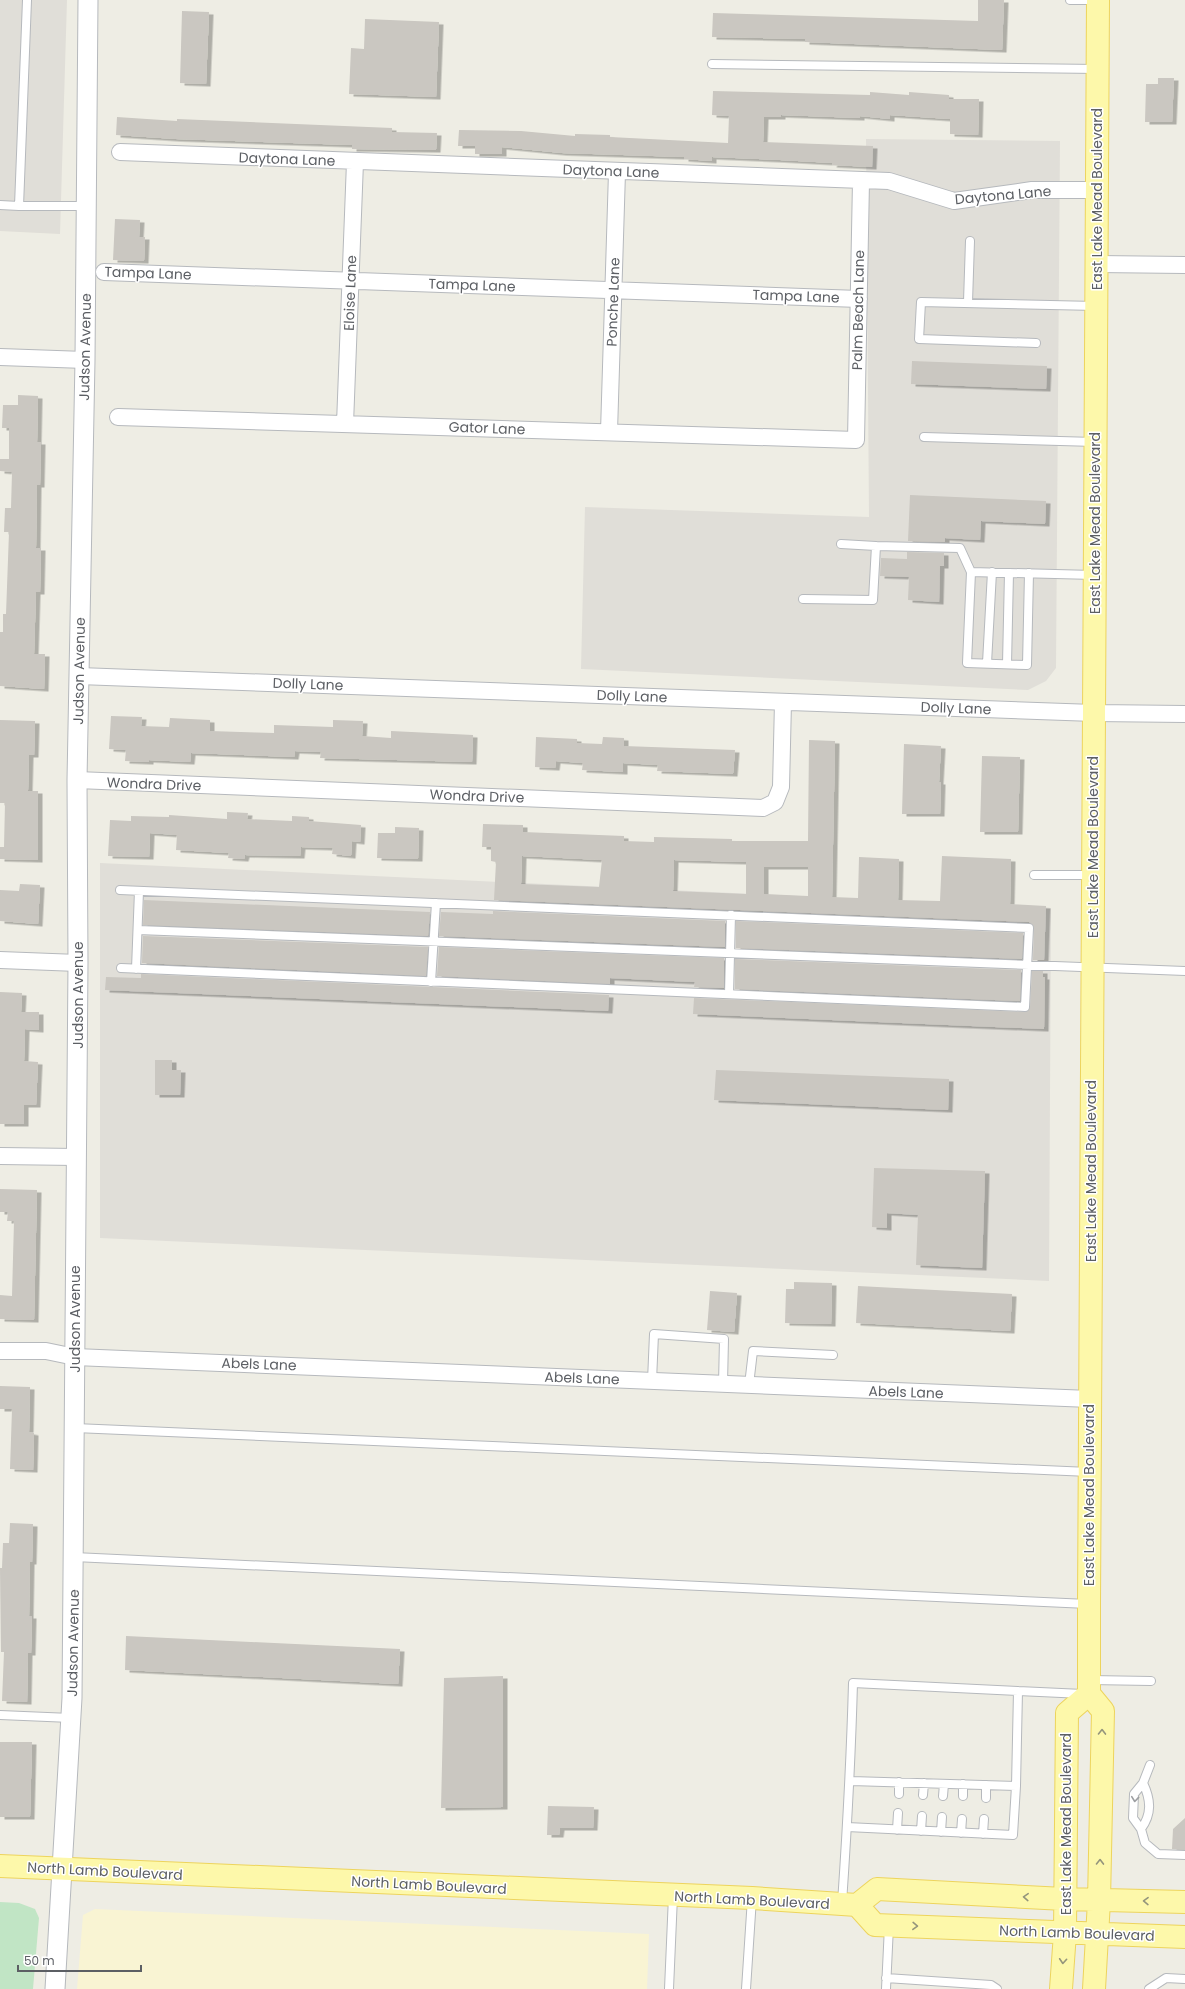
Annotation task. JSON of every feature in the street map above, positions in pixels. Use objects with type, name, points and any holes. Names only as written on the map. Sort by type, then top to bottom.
[{"type":"main road","name":"East Lake Mead Boulevard","points":[[1061,1989],[1065,1933],[1064,1899],[1067,1714],[1089,1687],[1098,0]]},
{"type":"main road","points":[[1089,1687],[1103,1711],[1098,1934],[1094,1989]]},
{"type":"main road","name":"North Lamb Boulevard","points":[[0,1866],[674,1896],[752,1898],[850,1904],[876,1925],[1185,1937]]},
{"type":"main road","points":[[850,1904],[877,1889],[1099,1901],[1185,1902]]},
{"type":"street","name":"Judson Avenue","points":[[55,1989],[71,1718],[74,1556],[79,676],[85,360],[95,271],[86,206],[88,0]]},
{"type":"street","name":"Daytona Lane","points":[[120,152],[617,172],[889,181],[954,201],[1032,190],[1097,190]]},
{"type":"street","name":"Eloise Lane","points":[[345,424],[356,162]]},
{"type":"street","name":"Ponche Lane","points":[[609,432],[617,172]]},
{"type":"street","name":"Palm Beach Lane","points":[[856,440],[861,181]]},
{"type":"street","points":[[1097,264],[1185,265]]},
{"type":"street","name":"Tampa Lane","points":[[95,271],[858,299]]},
{"type":"street","points":[[0,357],[85,360]]},
{"type":"street","name":"Gator Lane","points":[[118,417],[856,440]]},
{"type":"street","name":"Dolly Lane","points":[[79,676],[1094,713],[1185,714]]},
{"type":"street","name":"Wondra Drive","points":[[78,780],[763,808],[774,802],[781,787],[783,702]]},
{"type":"street","points":[[0,960],[78,963]]},
{"type":"street","points":[[0,1156],[76,1157]]},
{"type":"street","name":"Abels Lane","points":[[0,1351],[46,1351],[75,1357],[1090,1399]]},
{"type":"lane","points":[[18,206],[27,0]]},
{"type":"lane","points":[[1070,0],[1098,0]]},
{"type":"lane","points":[[712,64],[1098,69]]},
{"type":"lane","points":[[0,205],[86,206]]},
{"type":"lane","points":[[968,302],[970,241]]},
{"type":"lane","points":[[1036,343],[919,339],[921,302],[1096,306]]},
{"type":"lane","points":[[924,437],[1096,442]]},
{"type":"lane","points":[[840,544],[960,548],[971,572],[967,663],[1027,665],[1029,573]]},
{"type":"lane","points":[[803,599],[872,600],[876,546]]},
{"type":"lane","points":[[971,572],[1095,575]]},
{"type":"lane","points":[[988,664],[992,572]]},
{"type":"lane","points":[[1007,664],[1009,573]]},
{"type":"lane","points":[[1034,875],[1093,875]]},
{"type":"lane","points":[[120,890],[1028,928],[1025,1007],[121,968]]},
{"type":"lane","points":[[136,969],[139,891]]},
{"type":"lane","points":[[431,982],[436,903]]},
{"type":"lane","points":[[729,994],[731,915]]},
{"type":"lane","points":[[138,930],[1185,971]]},
{"type":"lane","points":[[652,1381],[654,1334],[724,1339],[723,1384]]},
{"type":"lane","points":[[749,1385],[753,1351],[833,1355]]},
{"type":"lane","points":[[75,1428],[1090,1472]]},
{"type":"lane","points":[[74,1556],[1089,1604]]},
{"type":"lane","points":[[850,1904],[847,1828],[853,1683],[1018,1691],[1089,1687],[1151,1681]]},
{"type":"lane","points":[[847,1828],[1013,1835],[1016,1786],[1018,1691]]},
{"type":"lane","points":[[0,1715],[71,1718]]},
{"type":"lane","points":[[1150,1765],[1143,1783],[1134,1794],[1133,1818],[1140,1829],[1145,1843],[1158,1854],[1185,1855]]},
{"type":"lane","points":[[850,1780],[1016,1786]]},
{"type":"lane","points":[[899,1782],[899,1794]]},
{"type":"lane","points":[[923,1794],[924,1783]]},
{"type":"lane","points":[[1140,1829],[1148,1820],[1149,1796],[1143,1783]]},
{"type":"lane","points":[[943,1796],[944,1784]]},
{"type":"lane","points":[[963,1784],[963,1796]]},
{"type":"lane","points":[[986,1785],[986,1798]]},
{"type":"lane","points":[[897,1830],[898,1813]]},
{"type":"lane","points":[[921,1831],[922,1816]]},
{"type":"lane","points":[[941,1832],[942,1816]]},
{"type":"lane","points":[[961,1833],[962,1819]]},
{"type":"lane","points":[[984,1819],[984,1834]]},
{"type":"lane","points":[[669,1989],[674,1896]]},
{"type":"lane","points":[[746,1989],[752,1898]]},
{"type":"lane","points":[[886,1989],[889,1925]]},
{"type":"lane","points":[[886,1978],[991,1985],[996,1989]]},
{"type":"lane","points":[[1149,1989],[1166,1978],[1185,1979]]},
{"type":"shaded area","points":[[0,0],[67,0],[60,234],[0,231]]},
{"type":"shaded area","points":[[866,139],[1060,141],[1056,668],[1046,681],[1028,690],[581,669],[585,507],[869,517]]},
{"type":"shaded area","points":[[100,863],[1051,908],[1049,1281],[100,1238]]},
{"type":"green space","points":[[0,1902],[19,1903],[35,1909],[39,1918],[33,1989],[0,1989]]},
{"type":"sand","points":[[95,1909],[649,1934],[647,1989],[77,1989],[83,1915]]},
{"type":"building","points":[[978,0],[1004,0],[1002,50],[805,42],[805,39],[712,37],[713,13],[978,21]]},
{"type":"building","points":[[182,11],[209,12],[206,84],[180,83]]},
{"type":"building","points":[[365,19],[439,22],[436,97],[349,94],[351,48],[364,49]]},
{"type":"building","points":[[1158,78],[1174,78],[1172,122],[1145,122],[1146,84],[1158,84]]},
{"type":"building","points":[[713,91],[870,95],[870,92],[909,95],[909,92],[949,95],[949,99],[979,99],[978,135],[950,134],[950,119],[890,115],[890,119],[860,116],[860,118],[781,115],[781,117],[764,117],[763,142],[873,146],[872,167],[780,160],[712,157],[712,161],[684,159],[684,157],[562,153],[502,147],[502,154],[475,154],[475,146],[458,146],[459,130],[521,131],[575,136],[575,134],[610,135],[610,137],[728,143],[729,116],[712,115]]},
{"type":"building","points":[[117,117],[177,121],[177,119],[392,128],[392,132],[437,133],[436,150],[352,149],[352,145],[176,139],[116,135]]},
{"type":"building","points":[[115,219],[140,220],[139,237],[145,237],[144,261],[113,260]]},
{"type":"building","points":[[912,361],[1047,366],[1046,389],[911,384]]},
{"type":"building","points":[[18,395],[38,396],[37,442],[41,442],[40,485],[37,485],[36,548],[41,548],[40,592],[36,592],[34,654],[45,654],[44,689],[0,686],[0,632],[3,632],[3,614],[6,614],[9,532],[4,532],[5,508],[11,508],[12,472],[0,471],[0,459],[9,459],[9,428],[2,428],[3,405],[18,405]]},
{"type":"building","points":[[910,495],[1046,501],[1045,524],[981,521],[980,540],[945,538],[945,542],[908,541]]},
{"type":"building","points":[[907,552],[944,553],[944,566],[940,566],[939,602],[908,600],[909,577],[880,576],[881,558],[907,559]]},
{"type":"building","points":[[111,716],[142,717],[141,726],[169,727],[170,718],[210,720],[210,731],[274,733],[274,725],[333,727],[333,720],[363,721],[362,736],[391,738],[391,731],[473,735],[472,762],[320,758],[321,752],[295,751],[294,757],[191,753],[190,762],[149,760],[149,762],[125,761],[126,750],[109,749]]},
{"type":"building","points":[[0,720],[35,721],[34,755],[29,755],[28,791],[38,791],[38,860],[0,859],[0,847],[4,847],[5,803],[0,803]]},
{"type":"building","points":[[536,737],[577,739],[577,743],[602,744],[603,737],[624,738],[624,746],[735,750],[733,774],[657,771],[658,765],[623,763],[623,772],[582,770],[583,763],[556,761],[555,768],[535,767]]},
{"type":"building","points":[[809,740],[835,741],[832,897],[858,898],[859,857],[899,859],[898,900],[940,901],[942,856],[1011,859],[1010,904],[1046,906],[1044,960],[1033,960],[1034,928],[1029,922],[494,900],[496,862],[491,861],[491,847],[482,847],[483,824],[523,825],[523,832],[624,836],[624,841],[654,842],[654,837],[732,839],[732,841],[808,841]],"holes":[[[522,856],[602,860],[599,887],[521,884]],[[674,860],[746,862],[746,894],[673,891]],[[764,867],[808,867],[808,896],[764,894]]]},
{"type":"building","points":[[904,744],[941,746],[939,782],[941,782],[940,814],[902,814]]},
{"type":"building","points":[[982,756],[1020,757],[1018,832],[980,832]]},
{"type":"building","points":[[227,812],[248,813],[247,819],[292,821],[292,816],[309,817],[309,821],[361,825],[360,842],[352,841],[351,856],[332,854],[333,848],[301,847],[300,856],[245,855],[244,859],[228,858],[229,853],[176,850],[177,835],[150,833],[149,857],[108,856],[110,820],[131,821],[131,816],[169,817],[169,815],[227,819]]},
{"type":"building","points":[[395,827],[419,828],[418,859],[377,858],[378,833],[395,833]]},
{"type":"building","points":[[20,884],[40,885],[38,924],[0,921],[0,890],[19,891]]},
{"type":"building","points":[[144,900],[430,912],[428,936],[143,925]]},
{"type":"building","points":[[493,911],[725,921],[725,947],[439,936],[441,912],[493,914]]},
{"type":"building","points":[[736,921],[1023,933],[1022,959],[736,948]]},
{"type":"building","points":[[143,936],[428,947],[426,976],[142,963]]},
{"type":"building","points":[[439,947],[724,958],[724,988],[694,987],[695,982],[610,978],[610,984],[437,976]]},
{"type":"building","points":[[735,959],[1021,970],[1020,1001],[735,989]]},
{"type":"building","points":[[1032,971],[1043,971],[1043,977],[1045,977],[1044,1029],[693,1014],[694,998],[1025,1012],[1030,1007]]},
{"type":"building","points":[[141,974],[609,995],[608,1011],[105,990],[106,977],[141,978]]},
{"type":"building","points":[[0,992],[22,993],[21,1012],[39,1012],[39,1030],[25,1029],[24,1061],[38,1062],[36,1105],[24,1105],[24,1124],[0,1124]]},
{"type":"building","points":[[155,1060],[172,1060],[172,1070],[181,1070],[180,1095],[155,1095]]},
{"type":"building","points":[[716,1070],[949,1079],[948,1110],[714,1100]]},
{"type":"building","points":[[874,1168],[985,1171],[982,1268],[916,1265],[918,1215],[887,1213],[887,1228],[872,1227]]},
{"type":"building","points":[[0,1189],[37,1190],[34,1320],[0,1319],[0,1295],[12,1296],[14,1221],[7,1221],[8,1212],[0,1212]]},
{"type":"building","points":[[794,1282],[832,1283],[831,1324],[785,1323],[786,1289],[794,1289]]},
{"type":"building","points":[[858,1286],[1012,1294],[1010,1331],[856,1323]]},
{"type":"building","points":[[710,1291],[737,1293],[734,1332],[707,1330]]},
{"type":"building","points":[[0,1386],[30,1387],[29,1432],[34,1433],[33,1470],[10,1469],[12,1409],[0,1409]]},
{"type":"building","points":[[10,1523],[33,1524],[32,1562],[30,1562],[29,1616],[32,1616],[31,1653],[28,1653],[27,1702],[2,1701],[4,1652],[1,1652],[0,1568],[2,1568],[3,1543],[9,1543]]},
{"type":"building","points":[[126,1636],[400,1649],[398,1684],[125,1670]]},
{"type":"building","points":[[503,1676],[503,1807],[441,1808],[444,1678]]},
{"type":"building","points":[[0,1742],[32,1742],[30,1817],[0,1817]]},
{"type":"building","points":[[548,1806],[594,1807],[593,1828],[560,1828],[559,1835],[547,1835]]},
{"type":"building","points":[[1185,1818],[1185,1850],[1172,1849],[1173,1829]]}]
